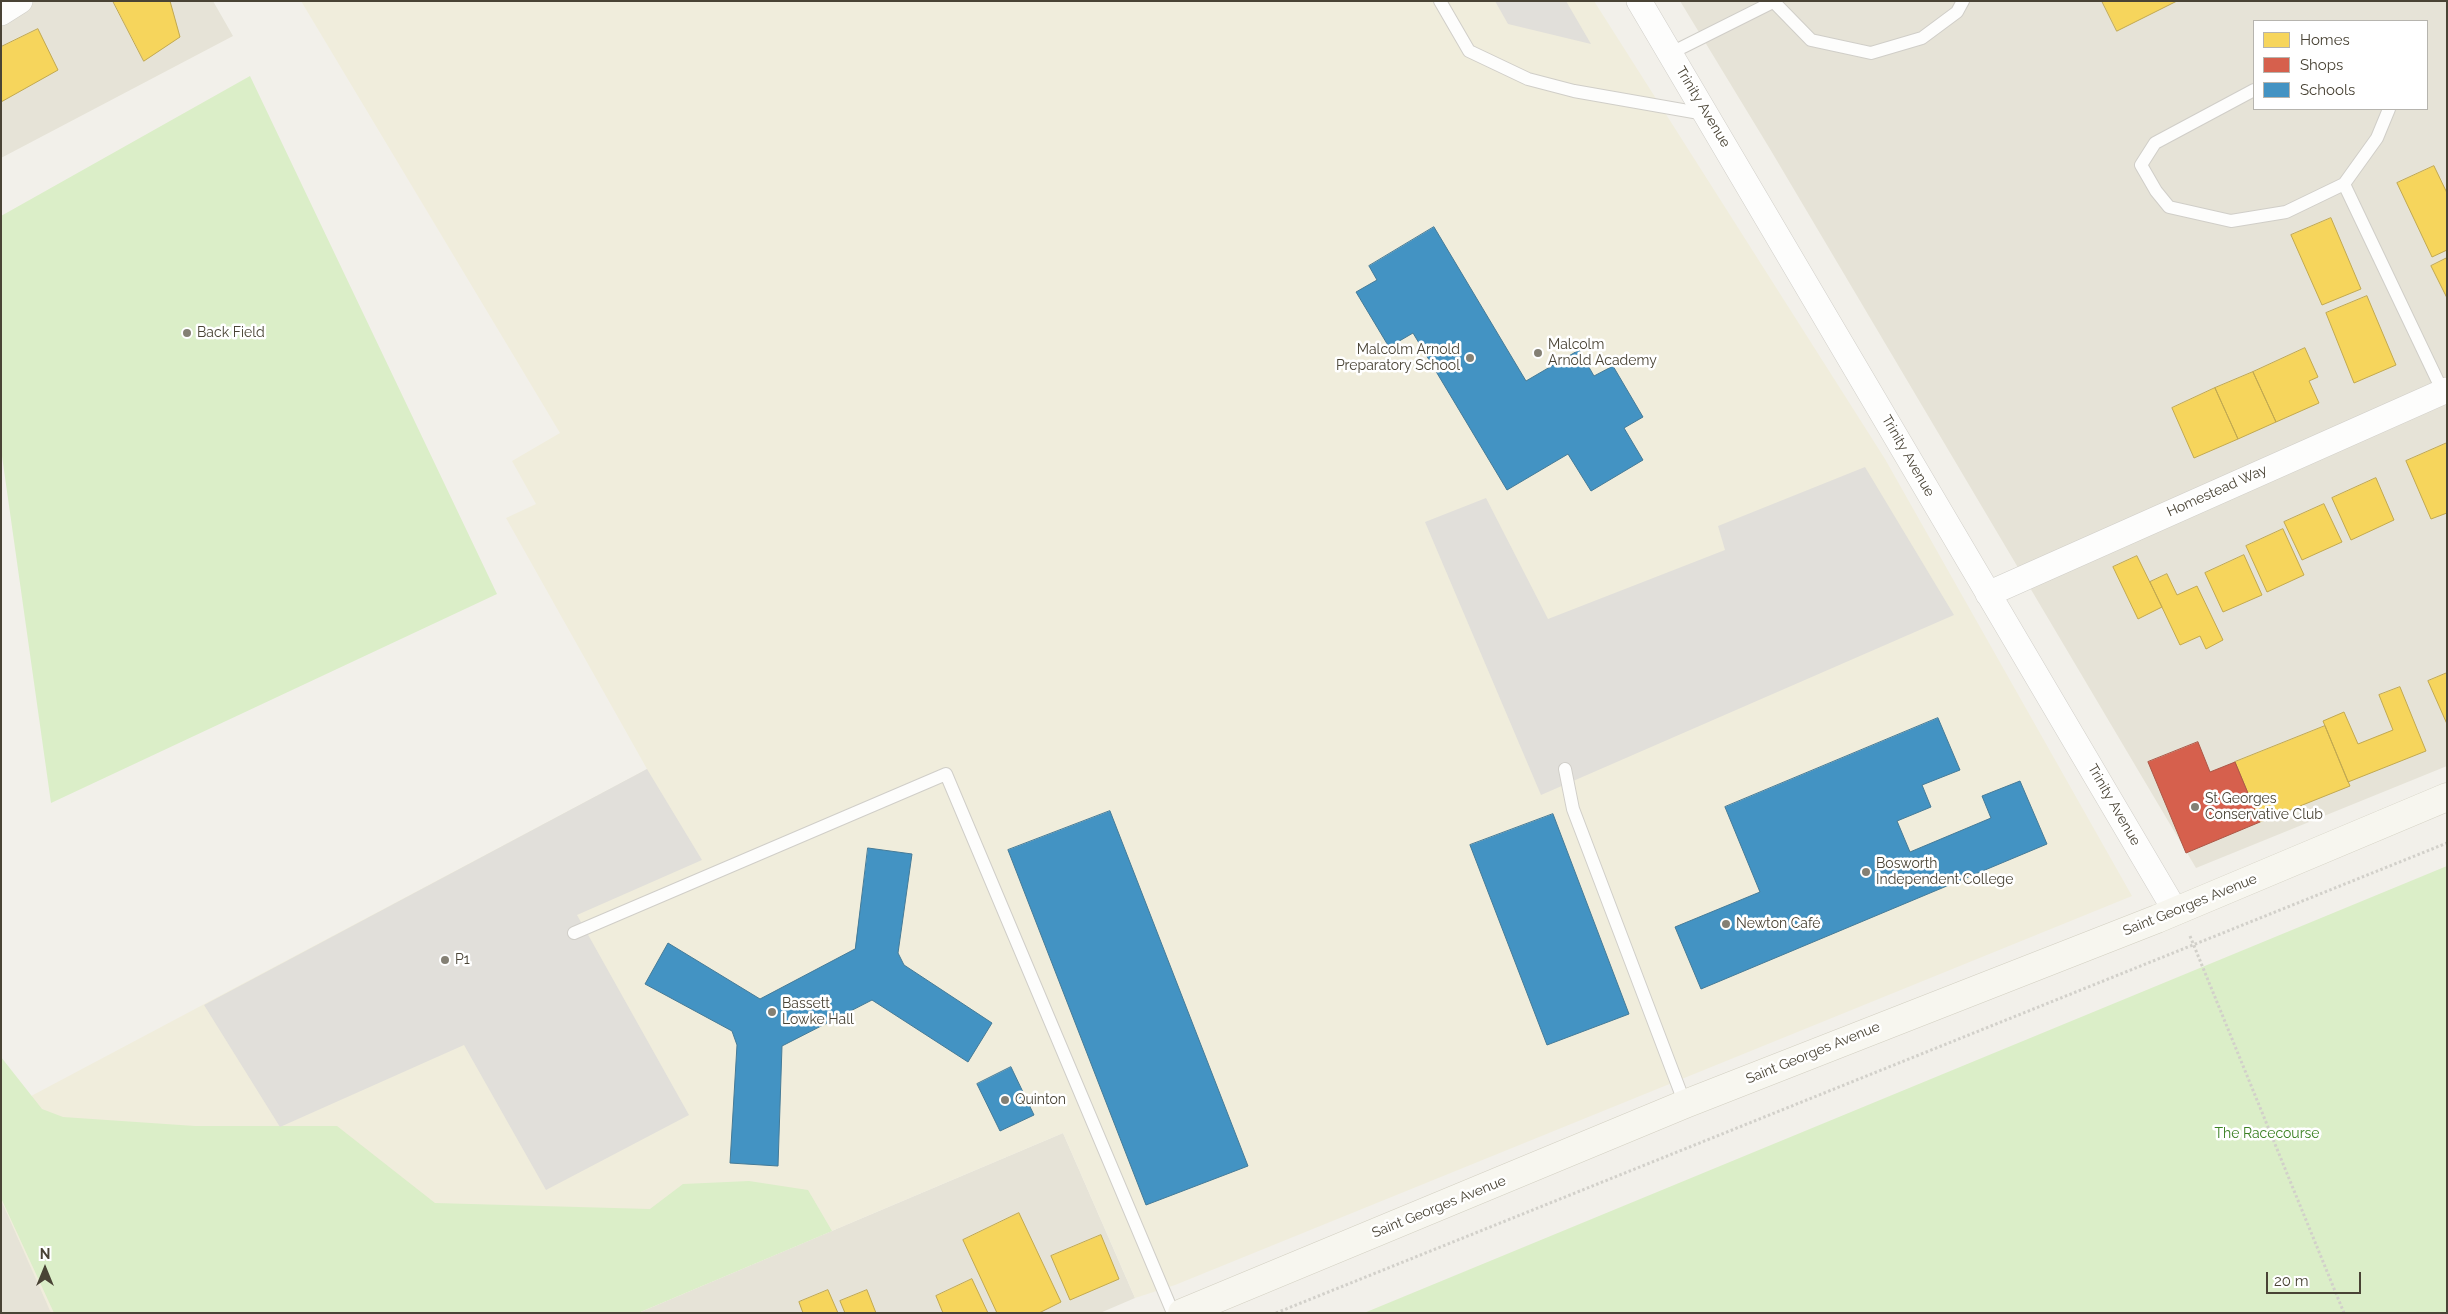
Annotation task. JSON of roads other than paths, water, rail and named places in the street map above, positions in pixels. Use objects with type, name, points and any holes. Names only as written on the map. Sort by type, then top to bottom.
[{"type":"street","points":[[1,13],[20,1]]},
{"type":"street","name":"Trinity Avenue","points":[[1639,1],[1708,114],[2176,912]]},
{"type":"street","name":"Homestead Way","points":[[1988,594],[2445,391]]},
{"type":"street","name":"Saint Georges Avenue","points":[[1182,1313],[1685,1104],[2176,912],[2447,798]]},
{"type":"lane","points":[[1440,1],[1469,51],[1528,79],[1574,91],[1708,114]]},
{"type":"lane","points":[[1671,53],[1773,2],[1811,40],[1871,53],[1922,38],[1957,12],[1963,1]]},
{"type":"lane","points":[[2253,91],[2155,143],[2141,165],[2156,191],[2168,206],[2230,221],[2286,212],[2344,184],[2377,138],[2388,110]]},
{"type":"lane","points":[[2344,184],[2445,391]]},
{"type":"lane","points":[[1565,769],[1572,809],[1685,1104]]},
{"type":"lane","points":[[574,933],[946,774],[1173,1313]]},
{"type":"place","name":"Back Field","points":[[187,333]]},
{"type":"place","name":"Malcolm Arnold Academy","points":[[1538,353]]},
{"type":"place","name":"Malcolm Arnold Preparatory School","points":[[1470,358]]},
{"type":"place","name":"St Georges Conservative Club","points":[[2195,807]]},
{"type":"place","name":"Bosworth Independent College","points":[[1866,872]]},
{"type":"place","name":"Newton Café","points":[[1726,924]]},
{"type":"place","name":"P1","points":[[445,960]]},
{"type":"place","name":"Bassett Lowke Hall","points":[[772,1012]]},
{"type":"place","name":"Quinton","points":[[1005,1100]]},
{"type":"park label","name":"The Racecourse","points":[[2267,1134]]}]
